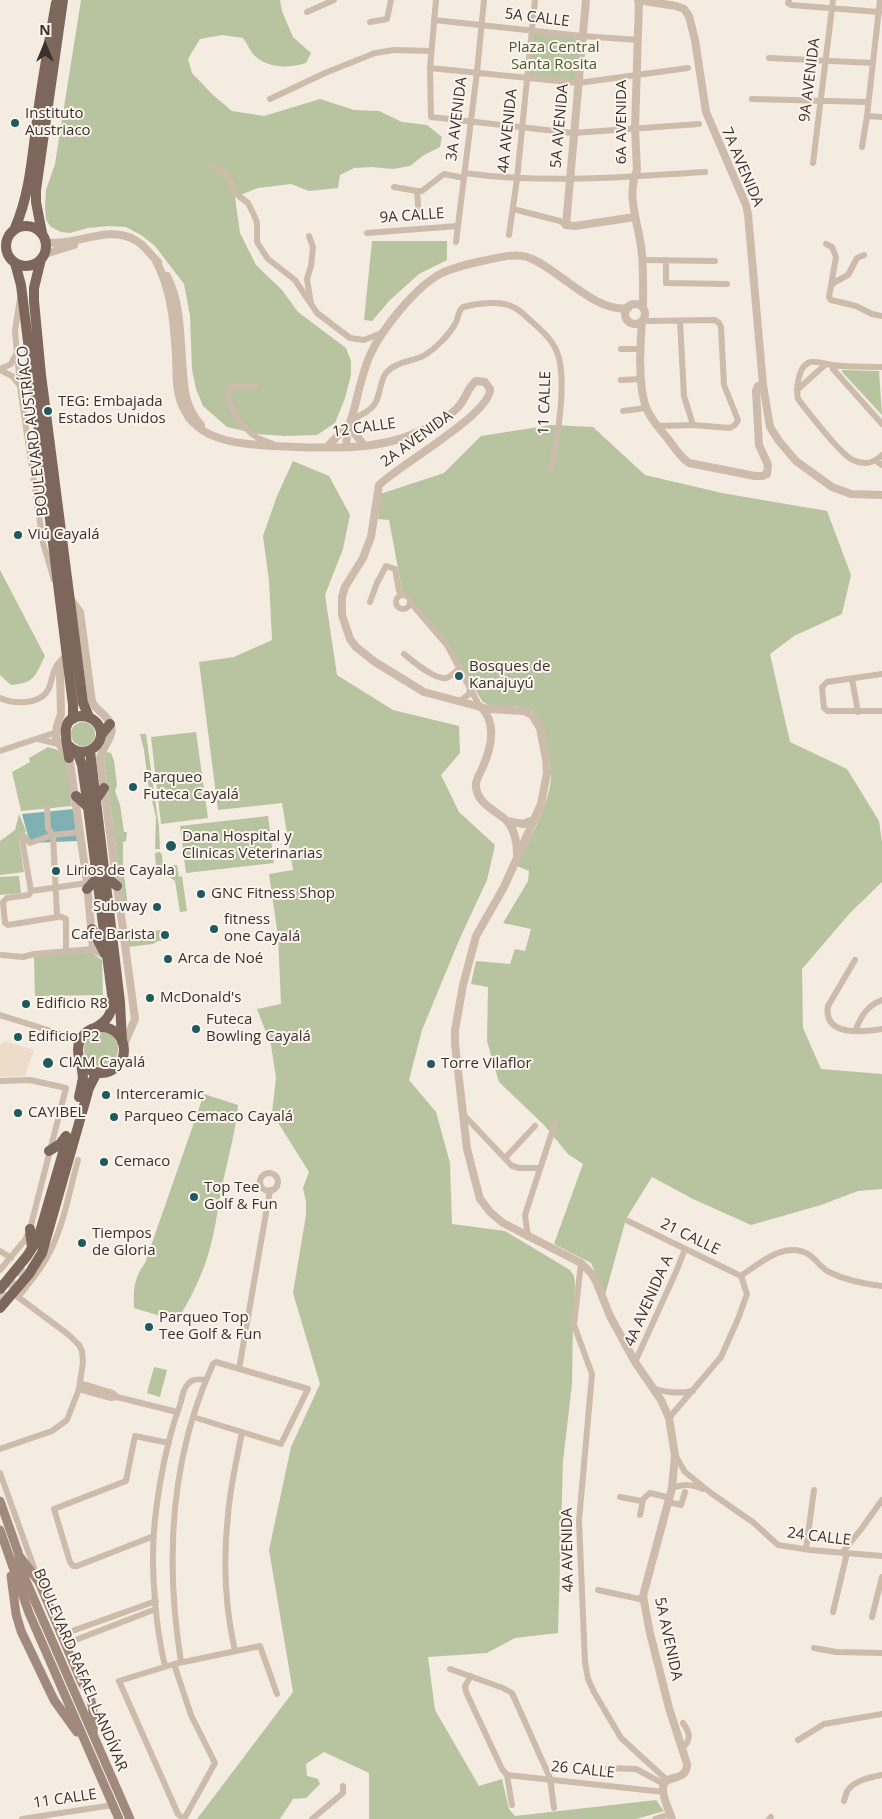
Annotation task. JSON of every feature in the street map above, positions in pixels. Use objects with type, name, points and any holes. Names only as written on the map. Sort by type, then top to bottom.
[{"type":"main road","points":[[56,0],[37,121],[30,181],[23,209],[15,228],[8,236],[5,244],[8,255],[15,263],[21,266],[28,266],[43,257],[44,238],[36,202],[36,190],[63,0]]},
{"type":"main road","points":[[15,228],[28,225],[37,228],[44,238]]},
{"type":"main road","name":"BOULEVARD AUSTRÍACO","points":[[43,257],[34,288],[41,375],[83,703],[89,717]]},
{"type":"main road","name":"BOULEVARD AUSTRÍACO","points":[[15,263],[21,285],[74,706],[73,719]]},
{"type":"main road","points":[[92,804],[82,766],[63,745],[65,728],[73,719],[81,716],[89,717],[99,726],[101,735]]},
{"type":"main road","points":[[73,755],[90,751],[98,744],[101,735],[110,724]]},
{"type":"main road","points":[[81,1062],[96,1072],[107,1072],[116,1066],[122,1058],[120,1002],[92,804],[90,751]]},
{"type":"main road","points":[[92,804],[104,788]]},
{"type":"main road","points":[[76,796],[92,804]]},
{"type":"main road","points":[[101,877],[117,886]]},
{"type":"main road","points":[[87,886],[101,877]]},
{"type":"main road","points":[[0,1308],[29,1274],[37,1250],[82,1086],[81,1062],[78,1052],[80,1040],[84,1035],[104,1022],[112,1010],[113,1002],[101,877]]},
{"type":"main road","points":[[92,929],[100,946],[108,956]]},
{"type":"main road","points":[[95,1028],[113,1031],[122,1045]]},
{"type":"main road","points":[[29,1264],[49,1230],[88,1088],[96,1072]]},
{"type":"main road","points":[[50,1150],[60,1144],[69,1131]]},
{"type":"main road","points":[[72,1145],[78,1160]]},
{"type":"main road","points":[[30,1229],[37,1250]]},
{"type":"main road","points":[[0,1289],[37,1250],[49,1230]]},
{"type":"main road","points":[[37,1250],[52,1247]]},
{"type":"main road","points":[[0,1317],[18,1297]]},
{"type":"main road","name":"BOULEVARD RAFAEL LANDÍVAR","points":[[0,1501],[18,1552],[22,1574],[72,1701],[84,1740],[119,1819]]},
{"type":"main road","name":"BOULEVARD RAFAEL LANDÍVAR","points":[[0,1530],[29,1613],[72,1701],[93,1736],[130,1819]]},
{"type":"main road","points":[[0,1543],[12,1580],[17,1619],[54,1700],[84,1740]]},
{"type":"main road","points":[[18,1552],[39,1582],[82,1683],[88,1692],[93,1712],[93,1736]]},
{"type":"main road","points":[[54,1700],[63,1704],[72,1701],[81,1693],[82,1683]]},
{"type":"street","points":[[307,12],[334,0]]},
{"type":"street","points":[[370,22],[387,19],[391,0]]},
{"type":"street","points":[[436,0],[430,68],[431,117],[573,133],[699,124]]},
{"type":"street","name":"3A AVENIDA","points":[[456,242],[478,72],[480,24],[484,0]]},
{"type":"street","name":"4A AVENIDA","points":[[509,235],[517,179],[535,0]]},
{"type":"street","name":"5A AVENIDA","points":[[566,225],[586,0]]},
{"type":"street","name":"6A AVENIDA","points":[[638,0],[638,40],[635,76],[637,170],[634,176],[633,187],[635,217],[643,260],[643,308]]},
{"type":"street","name":"7A AVENIDA","points":[[638,0],[680,8],[686,12],[692,26],[706,112],[746,204],[748,214],[763,385],[770,427],[778,441],[799,464],[826,484],[851,494],[882,495]]},
{"type":"street","name":"9A AVENIDA","points":[[813,163],[833,0]]},
{"type":"street","points":[[862,147],[880,0]]},
{"type":"street","points":[[789,2],[832,9],[879,12]]},
{"type":"street","name":"5A CALLE","points":[[434,20],[638,40]]},
{"type":"street","points":[[270,99],[325,73],[375,53],[394,50],[431,51]]},
{"type":"street","points":[[769,58],[873,62]]},
{"type":"street","points":[[430,68],[578,83],[688,68]]},
{"type":"street","points":[[752,99],[868,102]]},
{"type":"street","points":[[867,116],[882,117]]},
{"type":"street","points":[[213,167],[229,176],[236,193],[248,203],[257,223],[256,235],[258,242],[268,259],[295,280],[312,308],[350,338],[364,340],[385,332]]},
{"type":"street","points":[[394,187],[417,192],[427,189],[444,174],[517,179],[705,172]]},
{"type":"street","points":[[417,192],[419,218]]},
{"type":"street","points":[[513,209],[575,226],[635,217]]},
{"type":"street","name":"9A CALLE","points":[[367,233],[458,226]]},
{"type":"street","name":"12 CALLE","points":[[43,257],[80,241],[106,234],[124,235],[140,243],[155,259],[165,281],[170,302],[176,348],[178,389],[182,405],[196,425],[211,435],[226,440],[276,446],[348,447],[379,443],[407,436],[442,420],[457,408],[474,383],[478,381],[485,382]]},
{"type":"street","points":[[309,236],[313,253],[307,280],[312,308]]},
{"type":"street","name":"12 CALLE","points":[[44,238],[80,241]]},
{"type":"street","points":[[826,244],[832,247],[836,257],[830,287],[829,297],[831,300],[856,306],[872,314],[882,316]]},
{"type":"street","points":[[830,287],[848,275],[857,258],[864,255]]},
{"type":"street","points":[[348,447],[346,435],[352,420],[361,379],[373,350],[406,302],[435,277],[457,267],[505,256],[521,256],[533,259],[610,310],[628,310],[638,304],[645,313],[641,345]]},
{"type":"street","points":[[643,260],[715,261]]},
{"type":"street","points":[[666,260],[666,283],[726,284]]},
{"type":"street","name":"6A AVENIDA","points":[[628,310],[637,297],[644,273]]},
{"type":"street","points":[[21,285],[15,331],[20,387],[44,543],[62,610]]},
{"type":"street","name":"11 CALLE","points":[[352,420],[374,406],[383,378],[390,369],[396,365],[419,358],[435,347],[453,327],[463,307],[496,304],[509,305],[522,313],[544,333],[558,353],[561,399],[558,431],[551,469]]},
{"type":"street","points":[[628,310],[629,321],[634,324],[638,331],[641,345],[642,379],[646,408],[682,458],[689,463],[755,476],[766,475],[768,466],[759,445],[756,391],[757,387],[763,385]]},
{"type":"street","points":[[634,324],[645,321],[715,320],[721,326],[724,385],[738,418],[737,424],[730,428],[692,425],[658,426]]},
{"type":"street","points":[[680,321],[684,396],[692,419],[692,425]]},
{"type":"street","points":[[621,349],[641,345]]},
{"type":"street","points":[[0,369],[11,364],[16,353]]},
{"type":"street","points":[[882,367],[829,365],[813,362],[805,366],[802,371],[797,390],[798,399],[848,458],[862,463],[876,461],[882,455]]},
{"type":"street","points":[[797,390],[829,365]]},
{"type":"street","points":[[829,365],[882,424]]},
{"type":"street","points":[[0,369],[12,376],[20,387]]},
{"type":"street","points":[[621,380],[642,379]]},
{"type":"street","name":"2A AVENIDA","points":[[485,382],[490,389],[490,395],[474,413],[462,424],[379,485],[371,537],[362,558],[345,588],[341,605],[342,616],[346,630],[360,650],[375,662],[424,692],[497,711],[514,710],[527,712],[536,719],[540,728],[546,759],[546,787],[536,819],[504,887],[478,932],[466,970],[455,1038],[462,1113],[468,1149],[480,1199],[498,1220],[581,1263]]},
{"type":"street","points":[[256,387],[232,387],[228,393],[229,403],[252,434],[276,446]]},
{"type":"street","points":[[623,410],[646,408]]},
{"type":"street","points":[[352,420],[355,434],[364,445]]},
{"type":"street","points":[[327,447],[352,420]]},
{"type":"street","points":[[876,461],[882,465]]},
{"type":"street","points":[[370,602],[384,568],[394,569],[399,591],[408,596],[409,605]]},
{"type":"street","points":[[402,594],[396,598],[396,605],[400,609],[409,605]]},
{"type":"street","points":[[68,595],[80,612],[92,702],[110,724],[111,735],[101,754],[135,1019],[122,1045]]},
{"type":"street","points":[[409,605],[419,611],[447,645],[480,707],[490,721],[492,728],[490,746],[476,781],[480,798],[507,821],[527,824],[536,819]]},
{"type":"street","points":[[0,698],[20,702],[42,696],[46,693],[56,667],[67,654]]},
{"type":"street","points":[[63,745],[56,733],[61,714],[60,671],[67,654]]},
{"type":"street","points":[[404,654],[424,669],[443,678],[450,677],[460,668]]},
{"type":"street","points":[[882,674],[827,682],[822,687],[824,708],[828,711],[882,711]]},
{"type":"street","points":[[852,679],[858,712]]},
{"type":"street","points":[[460,701],[469,694],[470,688]]},
{"type":"street","points":[[490,721],[492,715],[497,711]]},
{"type":"street","points":[[0,751],[56,733],[65,728]]},
{"type":"street","points":[[37,739],[63,745]]},
{"type":"street","points":[[73,755],[93,949]]},
{"type":"street","points":[[47,807],[48,828],[53,835],[58,916]]},
{"type":"street","points":[[507,821],[516,840],[518,856]]},
{"type":"street","points":[[31,891],[22,839],[24,836],[30,843],[53,835],[80,832]]},
{"type":"street","points":[[66,951],[66,922],[64,918],[58,916],[6,924],[4,900],[29,895],[31,891],[87,886]]},
{"type":"street","points":[[2,954],[23,957],[93,949],[108,956]]},
{"type":"street","points":[[855,960],[828,1006],[829,1019],[844,1031],[882,1029]]},
{"type":"street","points":[[855,1031],[867,1008],[873,1003],[882,1000]]},
{"type":"street","points":[[0,1014],[80,1040]]},
{"type":"street","points":[[0,1081],[30,1080],[66,1088],[30,1229],[25,1240],[0,1270]]},
{"type":"street","points":[[462,1113],[512,1166],[539,1168]]},
{"type":"street","points":[[528,1237],[525,1216],[556,1120]]},
{"type":"street","points":[[505,1158],[534,1126]]},
{"type":"street","points":[[0,1449],[45,1434],[61,1425],[67,1420],[79,1386],[83,1362],[82,1351],[79,1345],[69,1335],[18,1297],[40,1268],[52,1247],[78,1160]]},
{"type":"street","points":[[239,1369],[270,1190]]},
{"type":"street","name":"21 CALLE","points":[[628,1221],[741,1276]]},
{"type":"street","name":"4A AVENIDA A","points":[[635,1362],[685,1249]]},
{"type":"street","points":[[0,1251],[11,1258]]},
{"type":"street","points":[[669,1418],[721,1356],[747,1294],[741,1276],[765,1259],[784,1251],[804,1252],[815,1258],[828,1271],[864,1284],[882,1286]]},
{"type":"street","name":"4A AVENIDA","points":[[581,1263],[574,1325],[592,1374],[578,1521],[586,1670],[594,1692],[621,1738],[665,1786]]},
{"type":"street","name":"5A AVENIDA","points":[[581,1263],[596,1280],[610,1316],[669,1418],[675,1455],[672,1488],[648,1577],[644,1600],[650,1633],[687,1763],[687,1769],[684,1774],[665,1786]]},
{"type":"street","points":[[193,1417],[281,1444],[308,1390],[307,1388],[214,1362],[205,1380],[193,1417],[182,1457],[175,1496],[171,1557],[173,1607],[177,1663],[191,1715],[215,1762],[184,1819],[178,1814],[119,1681],[177,1663],[260,1646],[277,1694]]},
{"type":"street","points":[[165,1666],[160,1647],[153,1565],[159,1493],[177,1412],[187,1385],[200,1379],[205,1380]]},
{"type":"street","points":[[79,1386],[111,1398],[117,1397],[177,1412]]},
{"type":"street","points":[[653,1388],[663,1392],[677,1393],[694,1390]]},
{"type":"street","points":[[236,1651],[228,1608],[225,1553],[228,1514],[242,1432]]},
{"type":"street","points":[[154,1536],[75,1566],[70,1562],[54,1509],[126,1481],[135,1436],[169,1443]]},
{"type":"street","name":"24 CALLE","points":[[675,1455],[685,1472],[754,1523],[778,1545],[882,1556]]},
{"type":"street","points":[[0,1473],[39,1582]]},
{"type":"street","name":"24 CALLE","points":[[672,1488],[680,1485],[691,1485],[711,1493]]},
{"type":"street","points":[[806,1549],[814,1490]]},
{"type":"street","points":[[640,1515],[643,1500],[650,1493],[681,1505],[685,1492]]},
{"type":"street","points":[[620,1497],[643,1500]]},
{"type":"street","points":[[833,1612],[844,1553],[882,1500]]},
{"type":"street","points":[[872,1617],[882,1577]]},
{"type":"street","points":[[598,1590],[644,1600]]},
{"type":"street","points":[[63,1639],[87,1626],[156,1600]]},
{"type":"street","points":[[63,1639],[91,1634],[156,1609]]},
{"type":"street","points":[[113,1616],[117,1624]]},
{"type":"street","points":[[87,1626],[91,1634]]},
{"type":"street","points":[[814,1648],[836,1652],[882,1653]]},
{"type":"street","points":[[450,1669],[512,1693],[550,1778],[554,1808]]},
{"type":"street","points":[[471,1676],[465,1686],[466,1692],[502,1769],[507,1774],[512,1806]]},
{"type":"street","points":[[798,1740],[824,1724],[882,1714]]},
{"type":"street","points":[[682,1748],[688,1744],[690,1738],[688,1730],[683,1723]]},
{"type":"street","points":[[608,1768],[636,1769],[665,1786],[671,1817],[655,1819]]},
{"type":"street","name":"26 CALLE","points":[[507,1774],[665,1786]]},
{"type":"street","points":[[844,1801],[848,1789],[853,1785],[868,1778],[882,1775]]},
{"type":"street","points":[[312,1819],[343,1793],[344,1786]]},
{"type":"street","name":"11 CALLE","points":[[22,1819],[113,1805]]},
{"type":"green space","points":[[81,0],[280,0],[282,11],[293,37],[311,53],[306,63],[293,66],[279,66],[266,63],[254,55],[243,38],[222,35],[200,39],[188,59],[192,73],[213,95],[232,111],[264,116],[320,99],[354,110],[379,111],[402,122],[427,125],[442,137],[440,147],[424,155],[410,166],[393,169],[354,168],[340,175],[338,188],[309,191],[291,184],[258,188],[235,197],[240,233],[256,265],[282,290],[298,312],[346,348],[351,361],[351,375],[345,398],[335,423],[317,435],[285,436],[257,434],[227,427],[203,406],[196,389],[192,369],[190,316],[184,284],[155,246],[141,235],[126,227],[88,228],[70,233],[61,232],[51,227],[46,220],[46,190],[55,164]]},
{"type":"green space","name":"Plaza Central Santa Rosita","points":[[531,30],[582,36],[578,83],[527,77]]},
{"type":"green space","points":[[372,241],[447,241],[447,260],[419,274],[390,300],[372,321],[364,320]]},
{"type":"green space","points":[[842,370],[879,371],[882,415],[842,372]]},
{"type":"green space","points":[[551,425],[593,427],[645,475],[722,493],[827,511],[851,575],[842,614],[794,636],[770,654],[790,742],[847,769],[879,821],[882,842],[882,882],[850,913],[802,969],[803,1028],[821,1069],[882,1074],[882,1189],[858,1191],[821,1205],[751,1225],[693,1199],[652,1177],[626,1219],[605,1295],[591,1263],[554,1244],[583,1164],[568,1154],[544,1125],[499,1082],[487,1041],[488,987],[471,984],[476,961],[510,964],[515,949],[525,951],[531,929],[503,923],[528,881],[529,871],[517,866],[543,810],[550,788],[551,769],[544,732],[533,711],[519,707],[493,706],[482,701],[443,637],[402,590],[389,520],[378,519],[380,494],[444,473],[481,436]]},
{"type":"green space","points":[[293,461],[329,476],[350,515],[343,549],[325,595],[337,675],[393,710],[459,726],[460,753],[441,775],[459,812],[495,845],[487,880],[460,938],[422,1030],[409,1080],[436,1112],[450,1163],[452,1224],[505,1231],[570,1270],[574,1276],[575,1284],[572,1384],[563,1461],[558,1633],[515,1638],[487,1653],[428,1657],[435,1710],[479,1786],[502,1779],[509,1809],[515,1816],[656,1800],[664,1811],[636,1819],[369,1819],[369,1773],[324,1752],[306,1764],[307,1776],[318,1779],[320,1784],[306,1798],[293,1799],[280,1819],[197,1819],[293,1692],[269,1550],[291,1447],[320,1384],[293,1293],[306,1215],[303,1188],[309,1172],[272,1113],[276,1078],[271,1045],[257,1009],[281,1004],[278,936],[269,874],[293,870],[282,803],[218,810],[199,662],[234,657],[272,640],[269,581],[263,536],[277,496]]},
{"type":"green space","points":[[0,570],[45,656],[33,677],[19,684],[11,685],[0,675]]},
{"type":"green space","points":[[83,722],[92,725],[95,734],[92,743],[83,746],[74,743],[71,734],[74,725]]},
{"type":"green space","points":[[196,732],[208,818],[161,824],[151,737]]},
{"type":"green space","points":[[140,734],[146,734],[159,827],[160,849],[155,849],[156,817]]},
{"type":"green space","points":[[48,747],[59,751],[65,759],[72,806],[21,811],[12,772],[30,762],[29,758]]},
{"type":"green space","points":[[106,752],[111,753],[114,761],[117,785],[115,791],[120,805],[124,832],[127,832],[126,841],[123,842],[123,867],[128,907],[124,908],[104,759]]},
{"type":"green space","points":[[19,814],[26,831],[19,840],[24,872],[0,875],[0,841],[15,830]]},
{"type":"green space","points":[[268,816],[274,863],[186,873],[180,826]]},
{"type":"green space","points":[[160,852],[163,866],[177,865],[179,877],[182,876],[187,911],[180,912],[175,881],[156,868],[155,853]]},
{"type":"green space","points":[[19,876],[21,893],[0,895],[0,877]]},
{"type":"green space","points":[[162,930],[164,940],[153,944],[128,947],[127,934]]},
{"type":"green space","points":[[91,952],[102,960],[103,995],[35,996],[34,956]]},
{"type":"green space","points":[[101,1032],[113,1037],[118,1049],[113,1061],[101,1066],[89,1061],[84,1049],[89,1037]]},
{"type":"green space","name":"Top Tee Golf & Fun","points":[[204,1094],[238,1105],[237,1114],[210,1248],[196,1286],[177,1321],[134,1308],[134,1290],[136,1279],[145,1263]]},
{"type":"green space","points":[[154,1367],[167,1370],[160,1397],[147,1393]]},
{"type":"shaded area","points":[[4,1041],[34,1050],[25,1076],[0,1077],[0,1044]]},
{"type":"water","points":[[74,809],[77,841],[30,843],[22,814]]},
{"type":"tunnel","points":[[0,1300],[29,1264]]},
{"type":"place","name":"Instituto Austriaco","points":[[15,123]]},
{"type":"place","name":"TEG: Embajada Estados Unidos","points":[[48,411]]},
{"type":"place","name":"Viú Cayalá","points":[[18,535]]},
{"type":"place","name":"Bosques de Kanajuyú","points":[[459,676]]},
{"type":"place","name":"Parqueo Futeca Cayalá","points":[[133,787]]},
{"type":"place","name":"Dana Hospital y Clinicas Veterinarias","points":[[171,846]]},
{"type":"place","name":"Lirios de Cayala","points":[[56,871]]},
{"type":"place","name":"GNC Fitness Shop","points":[[201,894]]},
{"type":"place","name":"Subway","points":[[157,907]]},
{"type":"place","name":"fitness one Cayalá","points":[[214,929]]},
{"type":"place","name":"Cafe Barista","points":[[165,935]]},
{"type":"place","name":"Arca de Noé","points":[[168,959]]},
{"type":"place","name":"McDonald's","points":[[150,998]]},
{"type":"place","name":"Edificio R8","points":[[26,1004]]},
{"type":"place","name":"Futeca Bowling Cayalá","points":[[196,1029]]},
{"type":"place","name":"Edificio P2","points":[[18,1037]]},
{"type":"place","name":"CIAM Cayalá","points":[[48,1063]]},
{"type":"place","name":"Torre Vilaflor","points":[[431,1064]]},
{"type":"place","name":"Interceramic","points":[[106,1095]]},
{"type":"place","name":"CAYIBEL","points":[[18,1113]]},
{"type":"place","name":"Parqueo Cemaco Cayalá","points":[[114,1117]]},
{"type":"place","name":"Cemaco","points":[[104,1162]]},
{"type":"place","name":"Top Tee Golf & Fun","points":[[194,1197]]},
{"type":"place","name":"Tiempos de Gloria","points":[[82,1243]]},
{"type":"place","name":"Parqueo Top Tee Golf & Fun","points":[[149,1327]]}]
